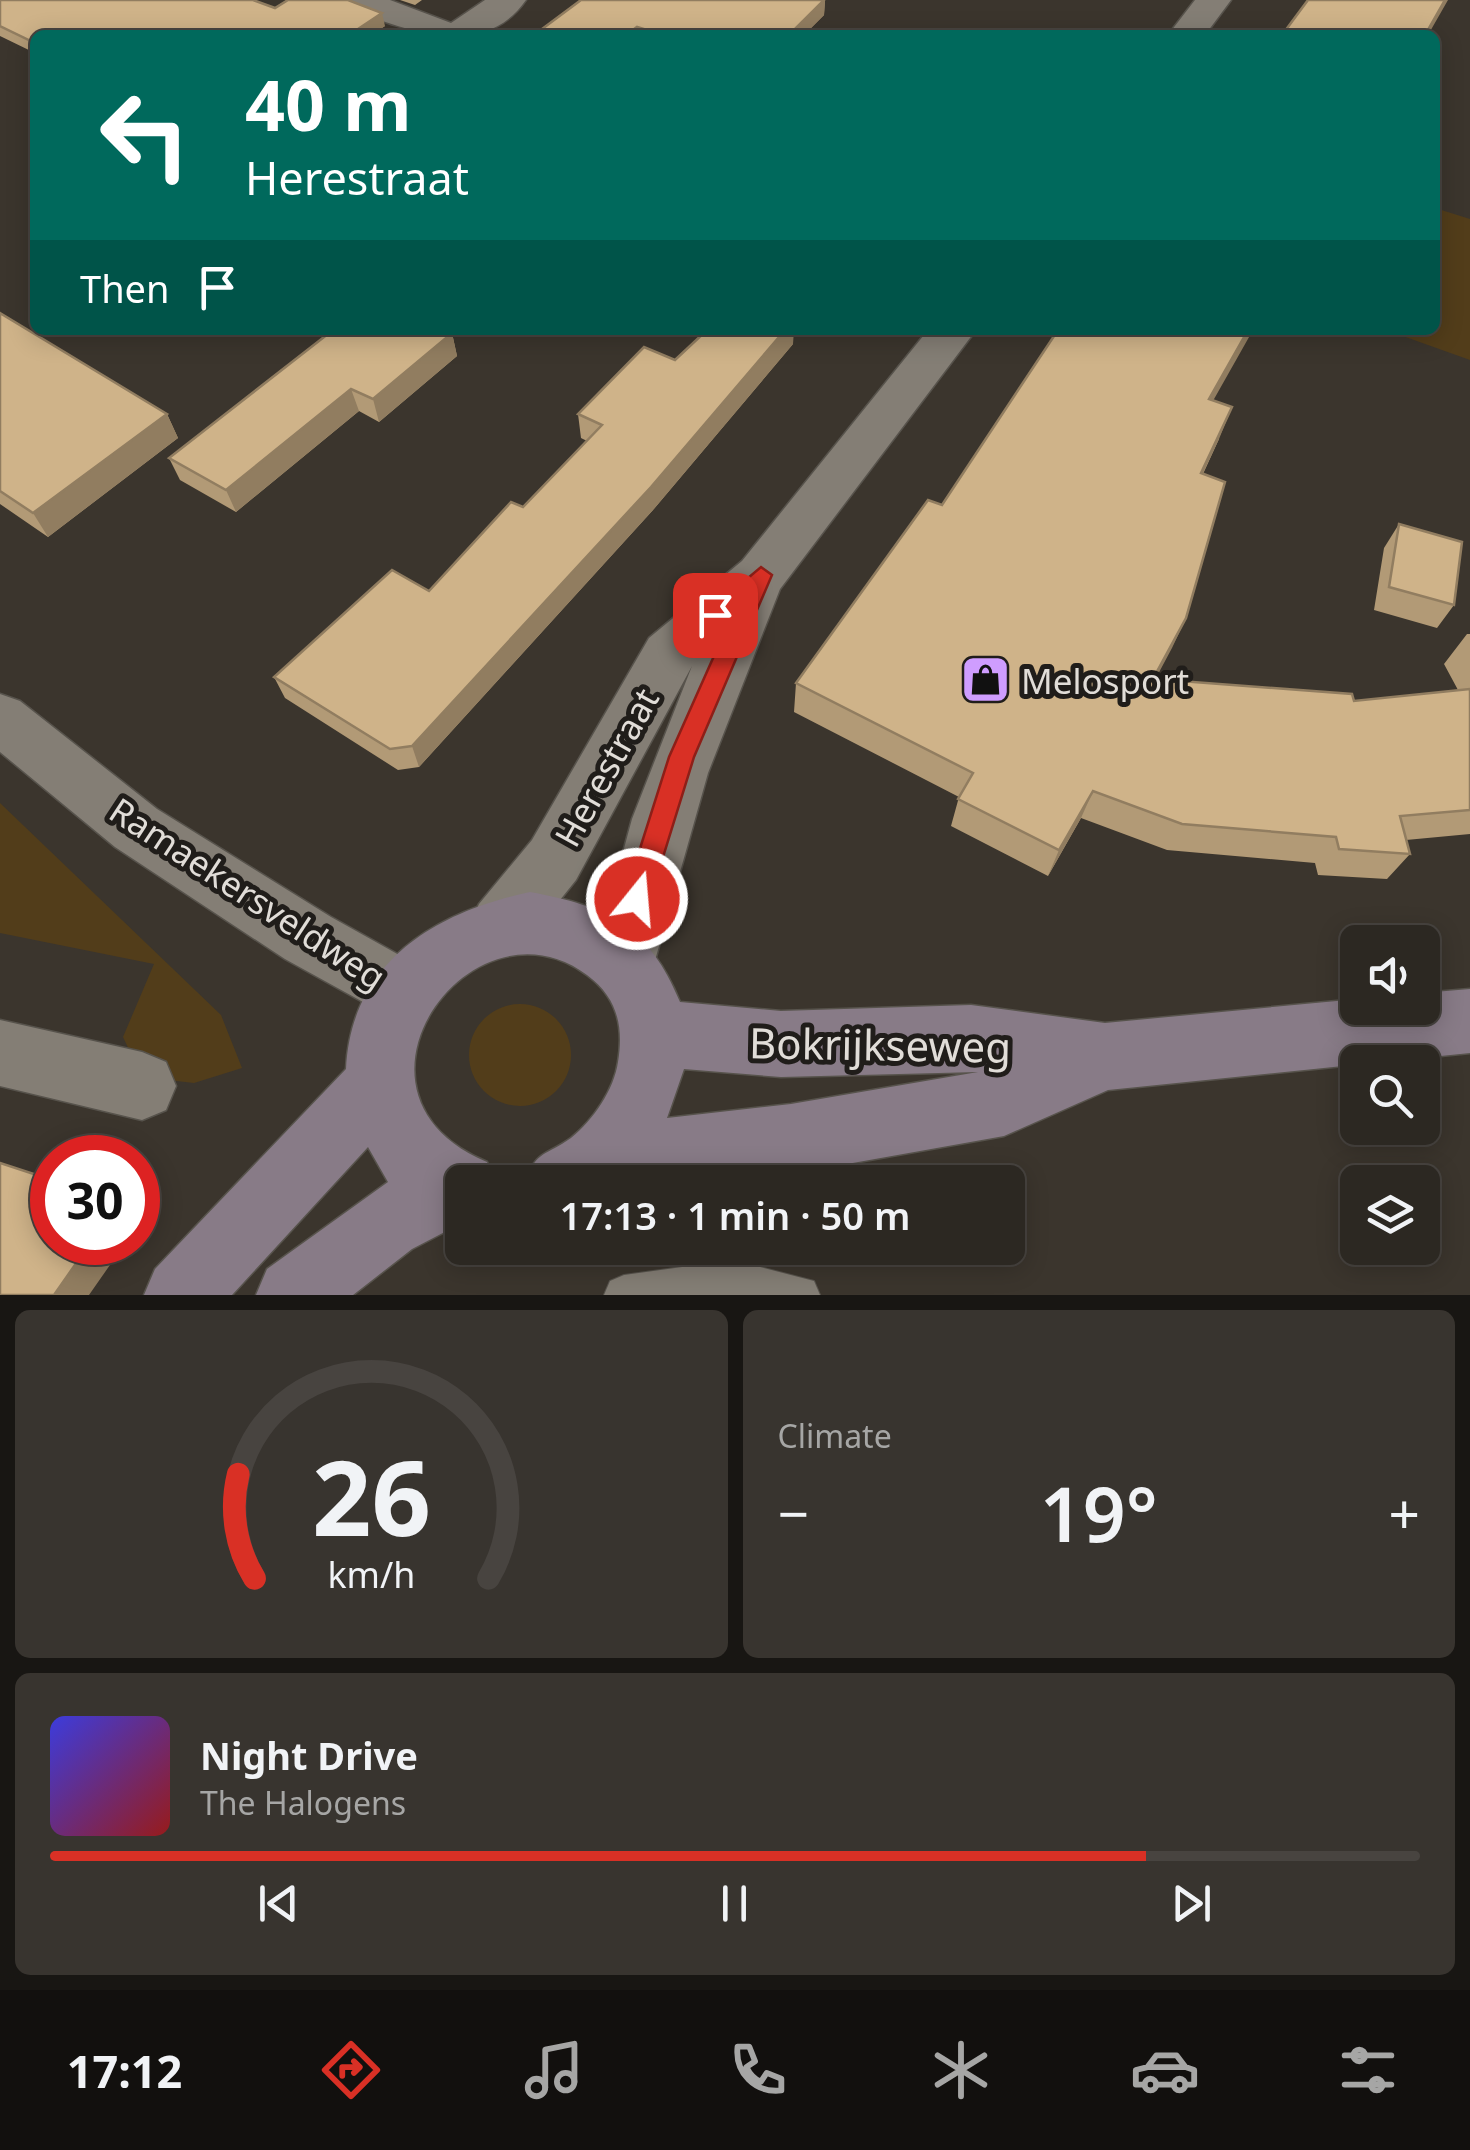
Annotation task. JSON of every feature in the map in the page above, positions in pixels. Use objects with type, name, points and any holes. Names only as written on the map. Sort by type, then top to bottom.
[{"type":"street","points":[[358,0],[436,30]]},
{"type":"street","points":[[465,30],[508,0]]},
{"type":"street","points":[[1190,30],[1213,0]]},
{"type":"street","name":"Herestraat","points":[[501,925],[554,860],[669,654],[761,575],[949,335]]},
{"type":"street","name":"Herestraat","points":[[625,963],[637,899],[682,757],[761,575]]},
{"type":"street","name":"Ramaekersveldweg","points":[[0,718],[136,828],[308,938],[403,992]]},
{"type":"street","points":[[445,1179],[415,1162],[390,1127],[378,1086],[380,1053],[388,1022],[403,992],[430,961],[452,946],[501,925],[535,922],[569,927],[600,942],[625,963],[646,995],[655,1032],[651,1079],[631,1124],[586,1165]]},
{"type":"street","name":"Bokrijkseweg","points":[[655,1032],[781,1044],[971,1038],[1104,1058],[1470,1021]]},
{"type":"street","points":[[0,1052],[142,1086]]},
{"type":"street","name":"Bokrijkseweg","points":[[623,1165],[1004,1102],[1104,1058]]},
{"type":"street","points":[[181,1295],[378,1086]]},
{"type":"street","points":[[293,1295],[386,1223],[445,1192]]},
{"type":"lane","points":[[624,1295],[733,1280],[800,1295]]},
{"type":"shaded area","points":[[1440,210],[1470,219],[1470,360],[1400,335],[1440,335]]},
{"type":"shaded area","points":[[0,803],[221,1015],[242,1068],[194,1083],[142,1077],[123,1037],[154,964],[0,933]]},
{"type":"shaded area","points":[[520,1004],[540,1008],[556,1019],[567,1035],[571,1055],[567,1075],[556,1091],[540,1102],[520,1106],[500,1102],[484,1091],[473,1075],[469,1055],[473,1035],[484,1019],[500,1008]]},
{"type":"building","points":[[0,0],[253,0],[275,8],[288,0],[348,0],[382,13],[356,30],[30,30],[30,41],[0,26]]},
{"type":"building","points":[[581,0],[824,0],[794,30],[541,30]]},
{"type":"building","points":[[1308,0],[1445,0],[1428,30],[1286,30]]},
{"type":"building","points":[[0,313],[30,331],[30,335],[36,335],[167,414],[33,513],[0,491]]},
{"type":"building","points":[[327,335],[450,335],[373,399],[351,389],[226,490],[169,458]]},
{"type":"building","points":[[702,335],[781,335],[651,487],[412,746],[390,749],[274,677],[392,570],[429,591],[511,502],[523,507],[602,425],[578,414],[644,347],[675,360]]},
{"type":"building","points":[[1055,335],[1245,335],[1209,399],[1232,407],[1201,473],[1225,482],[1186,618],[1153,679],[1352,694],[1354,701],[1470,689],[1470,810],[1400,816],[1410,854],[1339,849],[1336,837],[1182,824],[1093,791],[1059,850],[958,799],[973,773],[796,683],[928,500],[942,505]]},
{"type":"building","points":[[1399,524],[1462,542],[1454,605],[1389,587]]},
{"type":"building","points":[[0,1163],[30,1173],[30,1265],[75,1265],[54,1295],[0,1295]]},
{"type":"place","name":"Melosport","points":[[986,680]]},
{"type":"route","points":[[637,899],[682,757],[761,575],[715,615]]}]
